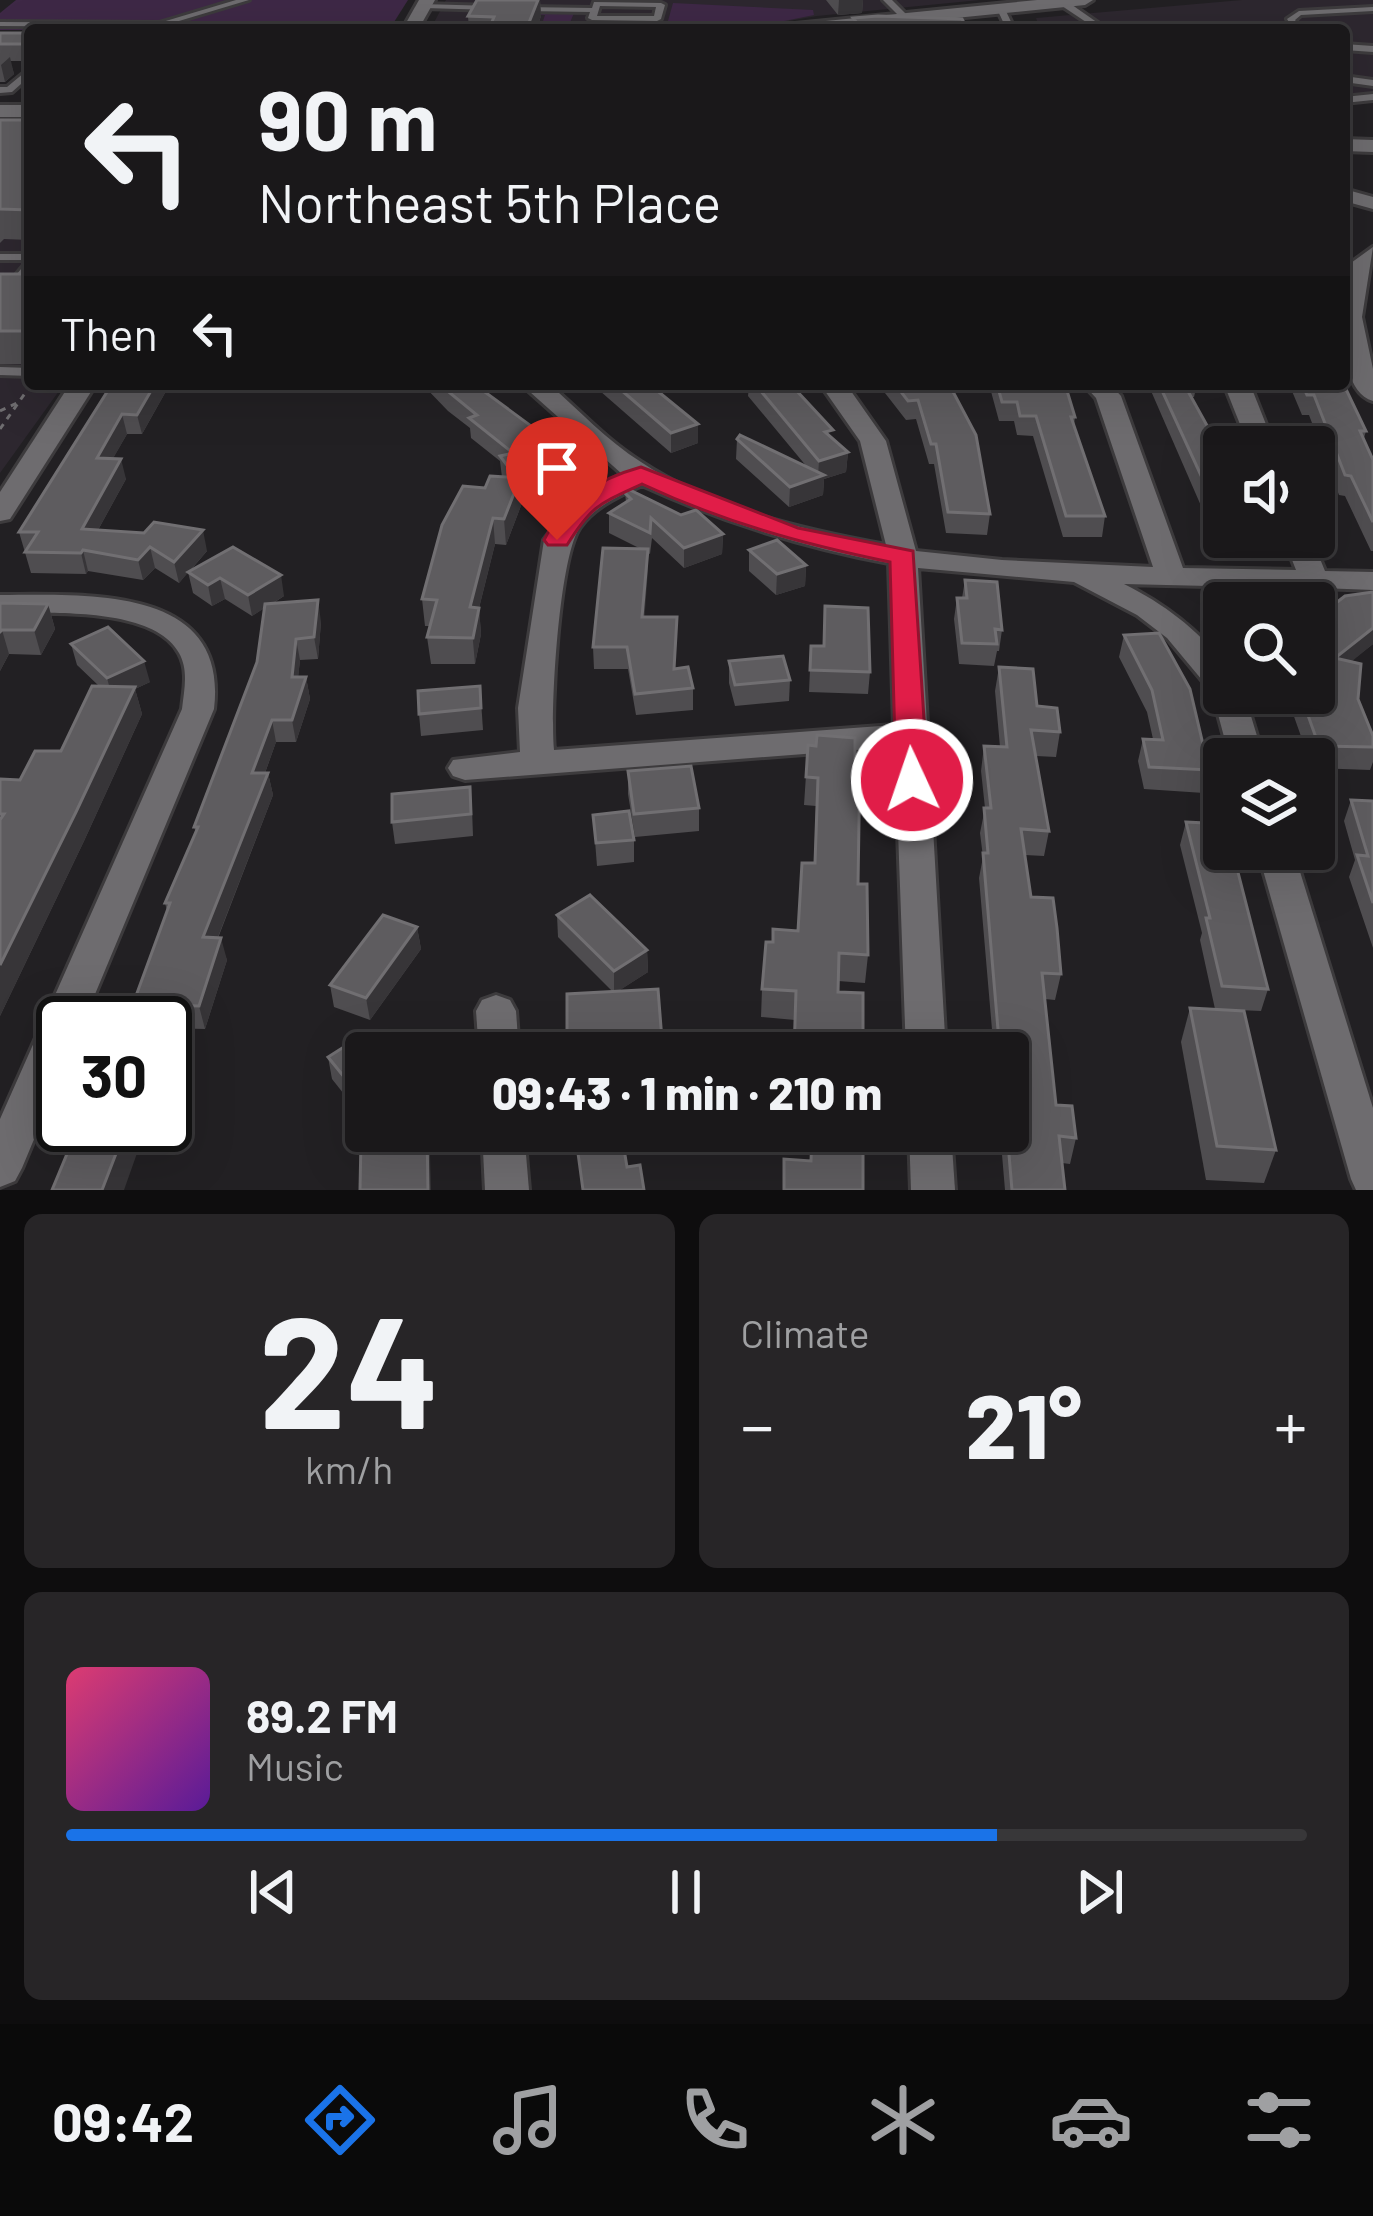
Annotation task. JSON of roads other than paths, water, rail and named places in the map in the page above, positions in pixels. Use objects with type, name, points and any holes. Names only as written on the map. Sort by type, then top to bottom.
[{"type":"street","points":[[845,24],[1085,0]]},
{"type":"street","points":[[1350,300],[1358,263]]},
{"type":"street","points":[[1350,327],[1353,354],[1373,394]]},
{"type":"street","points":[[0,513],[79,390]]},
{"type":"street","points":[[541,390],[641,475],[716,509],[793,535],[903,556],[1074,572],[1373,581]]},
{"type":"street","points":[[837,390],[873,441],[903,556],[925,1032]]},
{"type":"street","points":[[1102,390],[1170,574]]},
{"type":"street","points":[[1239,390],[1254,426]]},
{"type":"street","points":[[538,762],[534,708],[557,540],[569,516],[585,501],[641,475]]},
{"type":"street","points":[[1306,558],[1314,578]]},
{"type":"street","points":[[1074,572],[1162,617],[1190,638],[1203,656]]},
{"type":"street","points":[[1310,582],[1314,578]]},
{"type":"street","points":[[0,604],[113,607],[155,620],[187,638],[202,668],[198,710],[0,1168]]},
{"type":"street","points":[[465,768],[910,735]]},
{"type":"street","points":[[1282,870],[1364,1111],[1373,1179]]},
{"type":"street","points":[[496,1012],[497,1032]]},
{"type":"street","points":[[504,1152],[507,1190]]},
{"type":"street","points":[[931,1152],[933,1190]]},
{"type":"lane","points":[[0,24],[166,24],[245,0]]},
{"type":"lane","points":[[887,0],[904,16]]},
{"type":"lane","points":[[1062,2],[1095,24]]},
{"type":"lane","points":[[425,3],[595,10]]},
{"type":"lane","points":[[597,4],[661,5],[657,19],[592,18],[595,10],[597,4]]},
{"type":"lane","points":[[1000,7],[1008,24]]},
{"type":"lane","points":[[1294,24],[1291,19],[1299,13],[1373,9]]},
{"type":"lane","points":[[0,89],[9,90],[22,69]]},
{"type":"lane","points":[[24,270],[11,288],[24,289]]}]
